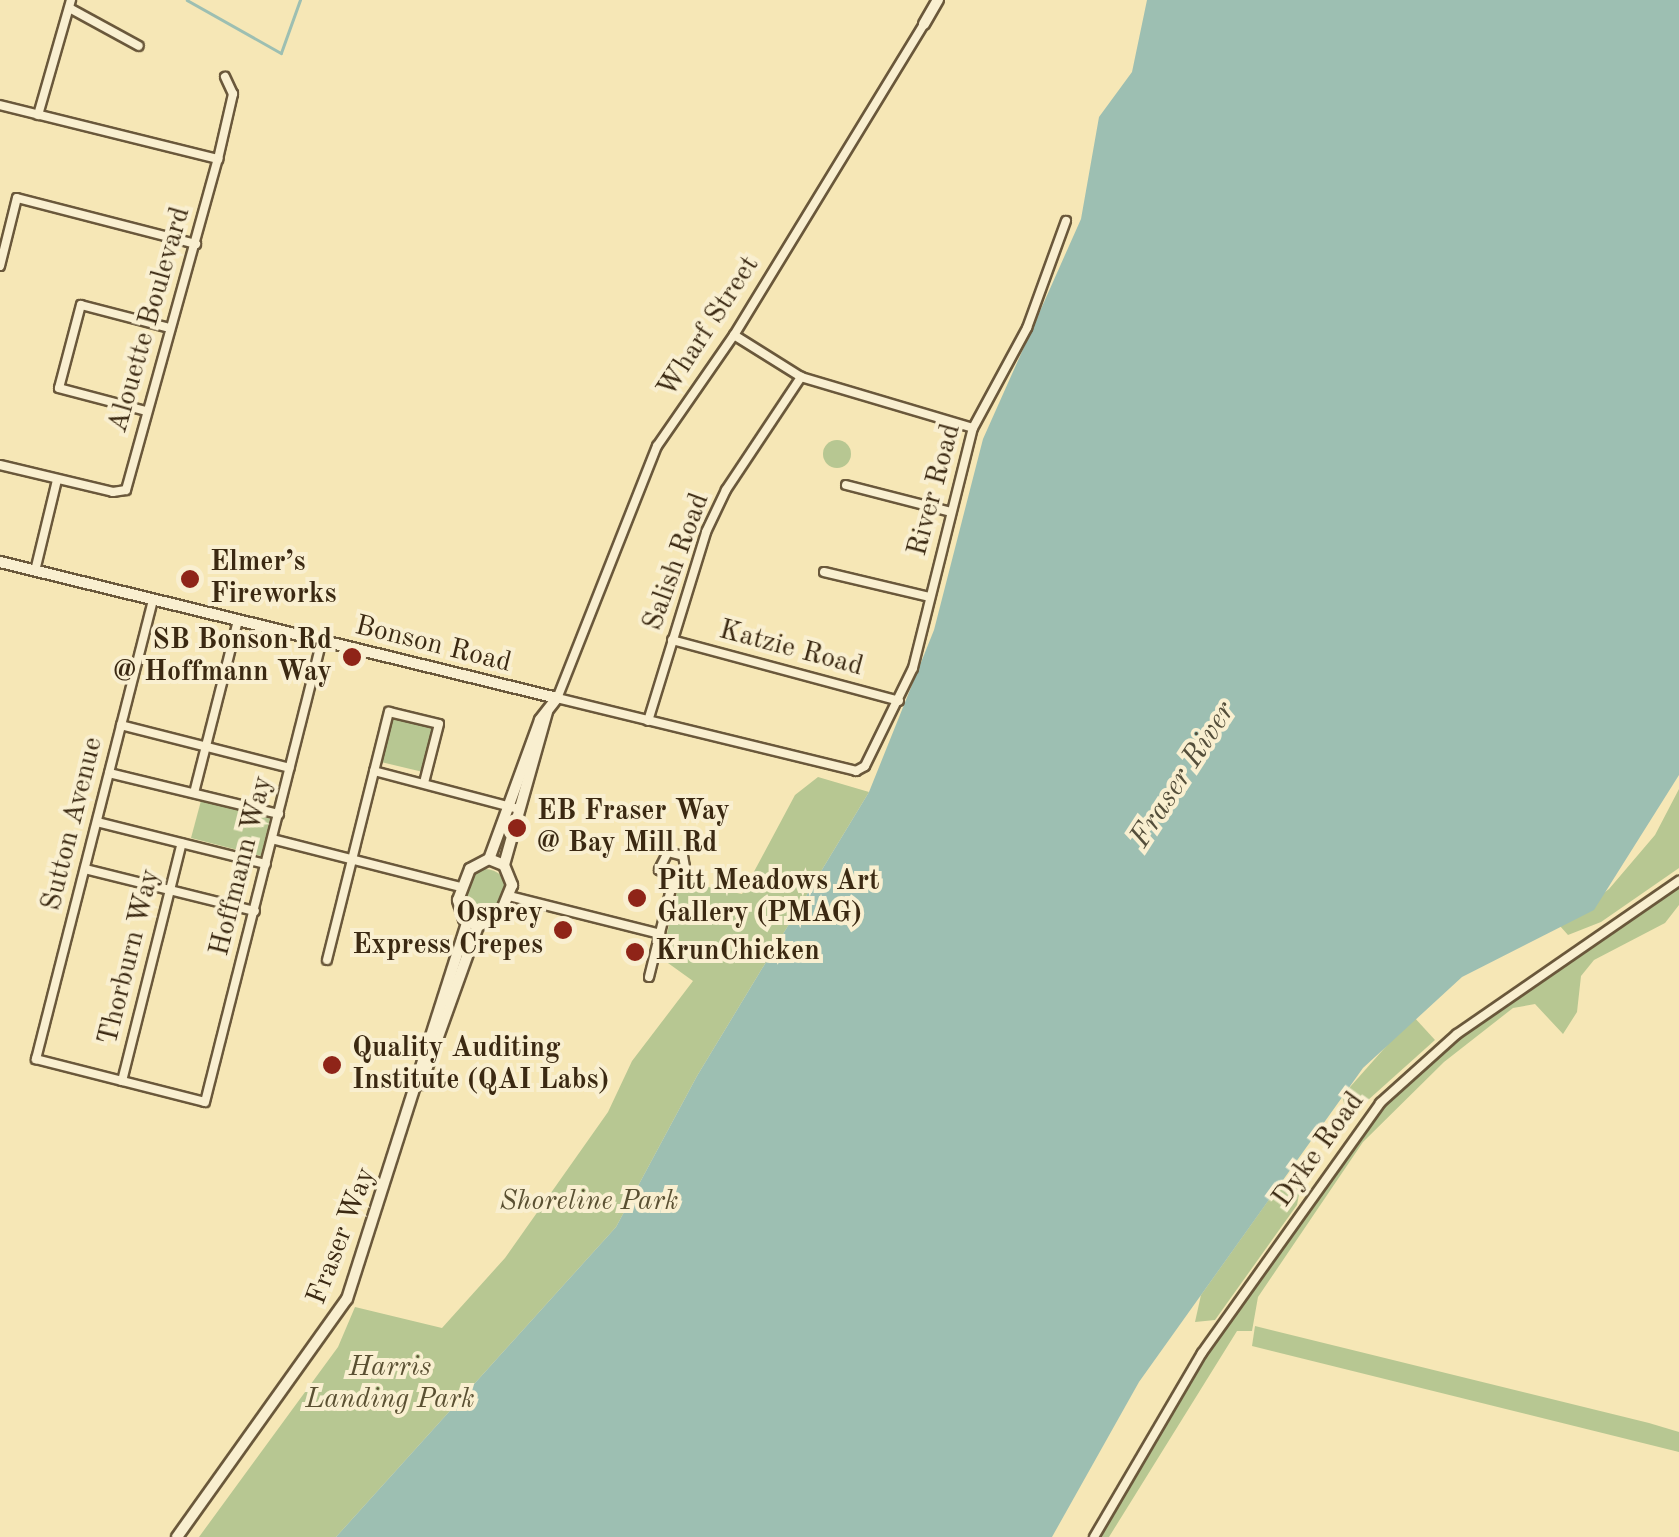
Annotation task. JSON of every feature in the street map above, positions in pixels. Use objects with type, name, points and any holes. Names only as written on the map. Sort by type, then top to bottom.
[{"type":"street","name":"Wharf Street","points":[[557,698],[642,476],[734,335],[938,0]]},
{"type":"street","points":[[38,115],[62,20],[71,4],[139,46]]},
{"type":"street","name":"Alouette Boulevard","points":[[58,480],[122,492],[166,327],[196,244],[218,159],[232,94],[225,77]]},
{"type":"street","points":[[0,105],[218,159]]},
{"type":"street","points":[[0,266],[18,198],[196,244]]},
{"type":"street","name":"River Road","points":[[856,771],[865,766],[900,700],[973,428],[1028,328],[1066,221]]},
{"type":"street","points":[[146,411],[59,388],[81,304],[166,327]]},
{"type":"street","points":[[734,335],[801,377],[973,428]]},
{"type":"street","name":"Salish Road","points":[[648,721],[672,640],[726,490],[801,377]]},
{"type":"street","points":[[0,464],[58,480],[35,571]]},
{"type":"street","points":[[846,484],[951,512]]},
{"type":"street","name":"Bonson Road","points":[[0,562],[856,771]]},
{"type":"street","points":[[824,572],[930,597]]},
{"type":"street","name":"Sutton Avenue","points":[[122,1081],[36,1059],[152,600]]},
{"type":"street","points":[[194,793],[238,620]]},
{"type":"street","name":"Katzie Road","points":[[672,640],[900,700]]},
{"type":"street","name":"Hoffmann Way","points":[[122,1081],[205,1102],[322,641]]},
{"type":"street","points":[[504,865],[515,807],[547,712],[557,698]]},
{"type":"street","points":[[326,960],[389,712],[439,724],[424,783]]},
{"type":"street","points":[[121,725],[290,768]]},
{"type":"street","points":[[374,771],[515,807]]},
{"type":"street","points":[[110,773],[279,814]]},
{"type":"street","points":[[489,859],[504,865],[512,878],[509,896],[500,915],[473,924],[458,907],[461,887],[470,869],[489,859],[515,807]]},
{"type":"street","points":[[97,822],[266,864]]},
{"type":"street","points":[[272,839],[461,887]]},
{"type":"street","name":"Thorburn Way","points":[[122,1081],[182,844]]},
{"type":"street","points":[[85,869],[254,911]]},
{"type":"street","points":[[650,976],[674,877]]},
{"type":"street","name":"Dyke Road","points":[[1094,1537],[1202,1353],[1380,1103],[1457,1034],[1679,881]]},
{"type":"street","points":[[509,896],[660,934]]},
{"type":"street","name":"Fraser Way","points":[[177,1537],[342,1310],[473,924]]},
{"type":"green space","points":[[837,440],[847,444],[851,454],[847,464],[837,468],[827,464],[823,454],[827,444]]},
{"type":"green space","points":[[391,717],[433,726],[423,772],[381,762]]},
{"type":"green space","points":[[818,777],[869,792],[697,1076],[616,1227],[336,1537],[199,1537],[338,1347],[355,1307],[442,1328],[505,1258],[608,1112],[632,1061],[693,981],[661,958],[678,888],[689,883],[742,894],[795,795]]},
{"type":"green space","points":[[1679,789],[1679,868],[1601,922],[1568,935],[1560,926],[1609,889],[1655,835]]},
{"type":"green space","points":[[202,797],[271,815],[261,856],[191,838]]},
{"type":"green space","points":[[485,869],[502,875],[508,892],[502,909],[485,915],[468,909],[462,892],[468,875]]},
{"type":"green space","points":[[1679,887],[1679,905],[1665,923],[1594,960],[1581,976],[1577,1012],[1563,1034],[1535,1004],[1513,1008],[1444,1062],[1363,1142],[1258,1297],[1252,1331],[1237,1331],[1109,1537],[1098,1537],[1194,1372],[1380,1108],[1472,1027]]},
{"type":"green space","points":[[1413,1016],[1435,1040],[1348,1118],[1342,1096]]},
{"type":"green space","points":[[1300,1189],[1297,1205],[1215,1320],[1195,1322],[1201,1295],[1275,1191]]},
{"type":"green space","points":[[1255,1326],[1649,1423],[1679,1432],[1679,1452],[1252,1346]]},
{"type":"water","name":"Fraser River","points":[[1147,0],[1679,0],[1679,775],[1594,910],[1462,977],[1363,1068],[1139,1382],[1052,1537],[336,1537],[616,1227],[697,1076],[869,792],[934,630],[983,439],[1081,219],[1099,117],[1132,72]]},
{"type":"waterway","points":[[187,0],[281,53],[300,0]]},
{"type":"place","name":"Elmer’s Fireworks","points":[[190,579]]},
{"type":"place","name":"SB Bonson Rd @ Hoffmann Way","points":[[352,657]]},
{"type":"place","name":"EB Fraser Way @ Bay Mill Rd","points":[[517,828]]},
{"type":"place","name":"Pitt Meadows Art Gallery (PMAG)","points":[[637,898]]},
{"type":"place","name":"Osprey Express Crepes","points":[[563,930]]},
{"type":"place","name":"KrunChicken","points":[[635,952]]},
{"type":"place","name":"Quality Auditing Institute (QAI Labs)","points":[[332,1065]]},
{"type":"park label","name":"Shoreline Park","points":[[589,1202]]},
{"type":"park label","name":"Harris Landing Park","points":[[390,1384]]}]
